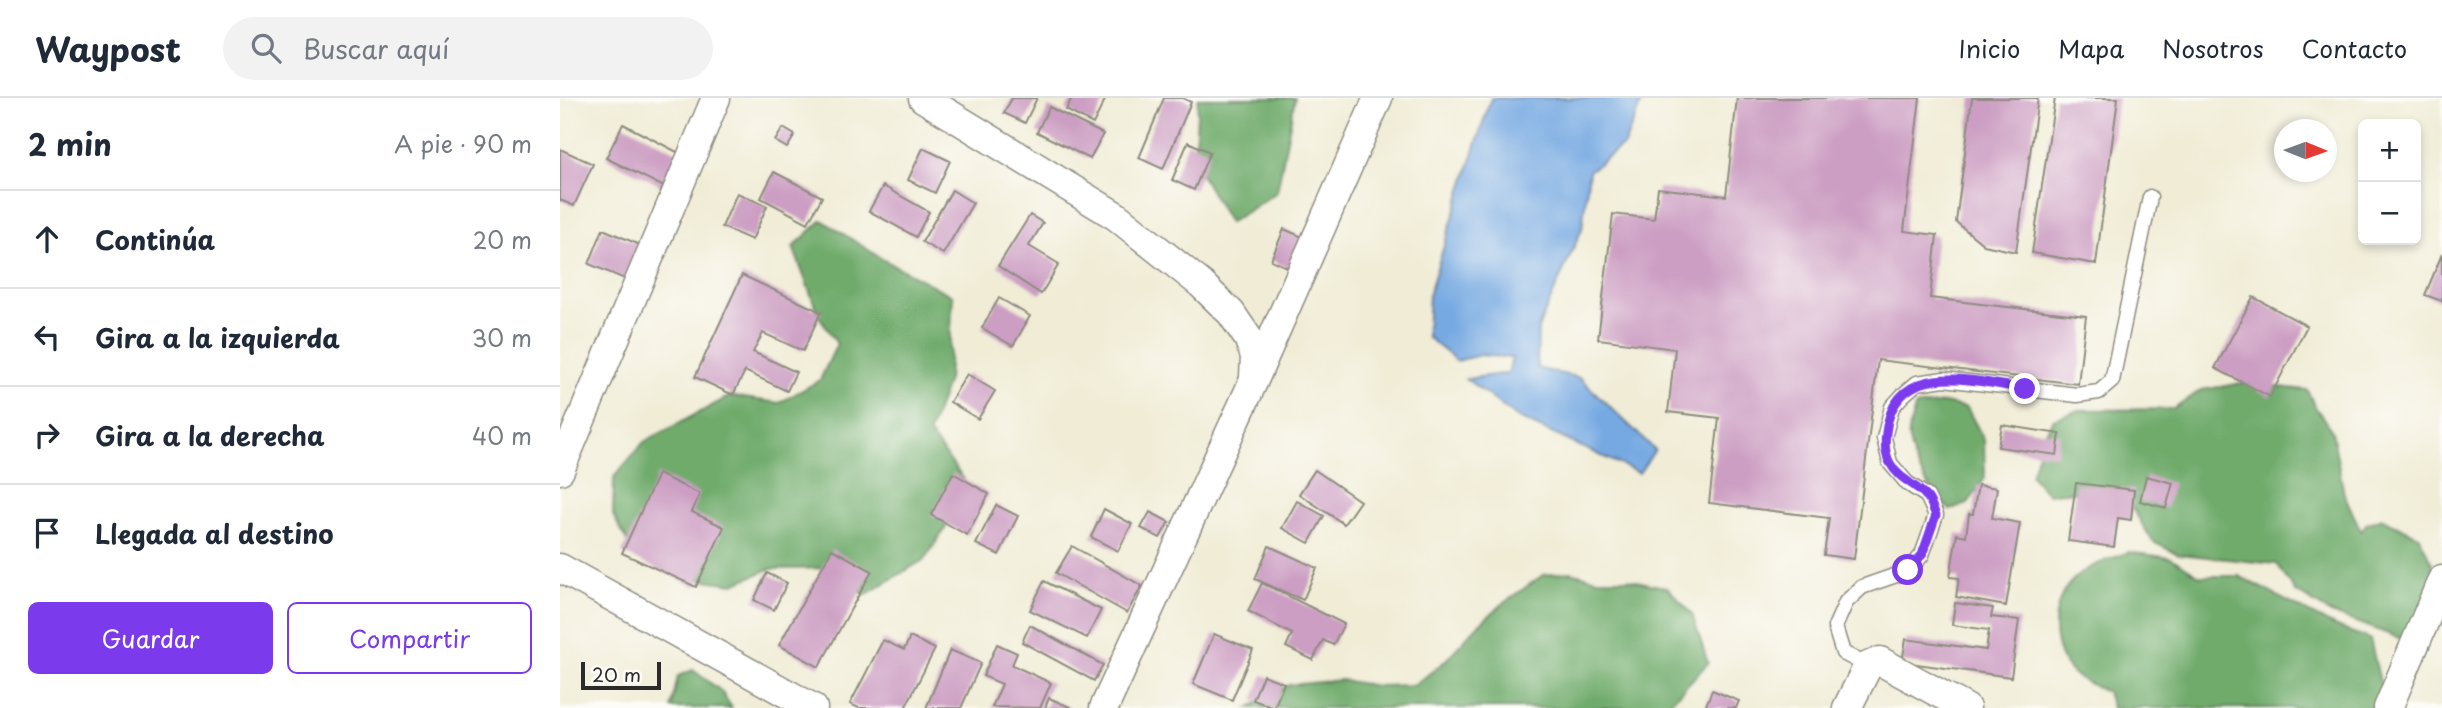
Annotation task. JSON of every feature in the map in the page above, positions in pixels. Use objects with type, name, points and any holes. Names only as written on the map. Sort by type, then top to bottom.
[{"type":"street","points":[[560,470],[716,98]]},
{"type":"street","points":[[923,98],[1116,216],[1202,284],[1231,313],[1248,338],[1255,356],[1254,380]]},
{"type":"street","points":[[1104,708],[1254,380],[1378,98]]},
{"type":"street","points":[[560,568],[813,708]]},
{"type":"street","points":[[2388,708],[2442,580]]},
{"type":"street","points":[[1847,708],[1868,666],[1880,662],[1966,708]]},
{"type":"lane","points":[[1868,666],[1843,653],[1835,627],[1846,602],[1862,587],[1908,570],[1922,555],[1936,515],[1927,496],[1907,483],[1890,463],[1884,438],[1892,407],[1917,383],[1944,379],[2077,395],[2099,392],[2112,381],[2150,197]]},
{"type":"green space","points":[[1198,98],[1295,98],[1277,192],[1229,223],[1194,162]]},
{"type":"green space","points":[[822,220],[884,260],[953,296],[948,380],[929,433],[971,489],[925,559],[865,595],[834,568],[770,569],[733,584],[690,578],[630,547],[613,515],[614,477],[644,442],[730,396],[779,403],[820,380],[837,344],[819,316],[793,247]]},
{"type":"green space","points":[[2243,383],[2307,390],[2332,431],[2344,494],[2361,531],[2366,524],[2381,518],[2419,536],[2433,565],[2430,596],[2420,618],[2402,639],[2331,613],[2296,592],[2276,564],[2178,554],[2153,542],[2126,498],[2078,492],[2048,494],[2031,475],[2042,440],[2053,419],[2079,410],[2174,409],[2201,390]]},
{"type":"green space","points":[[1944,403],[1967,408],[1984,440],[1985,478],[1968,504],[1950,510],[1936,495],[1919,469],[1911,450],[1909,436],[1915,407]]},
{"type":"green space","points":[[2129,552],[2171,558],[2200,576],[2239,576],[2334,626],[2370,639],[2386,708],[2112,708],[2107,692],[2081,679],[2066,665],[2056,641],[2056,615],[2064,591],[2072,581],[2084,571]]},
{"type":"green space","points":[[1570,572],[1598,579],[1628,579],[1668,588],[1692,614],[1708,663],[1665,708],[1248,708],[1289,685],[1341,680],[1377,686],[1415,685],[1445,661],[1477,626],[1505,602],[1543,575]]},
{"type":"green space","points":[[693,670],[721,691],[732,708],[671,708],[678,676]]},
{"type":"water","points":[[1491,98],[1643,98],[1624,145],[1589,171],[1582,229],[1538,328],[1537,368],[1580,378],[1655,450],[1639,473],[1518,418],[1466,379],[1508,373],[1512,358],[1480,355],[1457,361],[1427,337],[1429,293]]},
{"type":"building","points":[[1012,98],[1037,98],[1025,123],[1004,113]]},
{"type":"building","points":[[1072,98],[1106,98],[1093,124],[1066,110]]},
{"type":"building","points":[[1164,98],[1182,98],[1191,102],[1163,169],[1139,158]]},
{"type":"building","points":[[1737,98],[1920,98],[1904,231],[1937,235],[1930,298],[2086,316],[2078,384],[1878,360],[1854,559],[1824,555],[1829,518],[1709,503],[1719,418],[1668,412],[1675,349],[1598,339],[1613,214],[1654,219],[1658,188],[1726,196]]},
{"type":"building","points":[[1972,98],[2038,98],[2016,252],[1984,245],[1956,222]]},
{"type":"building","points":[[2055,98],[2118,98],[2096,264],[2032,253]]},
{"type":"building","points":[[1049,107],[1103,134],[1090,159],[1037,132]]},
{"type":"building","points":[[623,124],[681,154],[664,187],[606,158]]},
{"type":"building","points":[[783,128],[795,135],[787,148],[775,141]]},
{"type":"building","points":[[1188,142],[1210,152],[1194,190],[1172,180]]},
{"type":"building","points":[[923,148],[950,161],[935,193],[908,180]]},
{"type":"building","points":[[560,149],[593,164],[574,206],[560,200]]},
{"type":"building","points":[[774,172],[822,197],[808,223],[761,198]]},
{"type":"building","points":[[883,186],[929,212],[916,237],[869,211]]},
{"type":"building","points":[[952,190],[973,203],[943,254],[922,242]]},
{"type":"building","points":[[737,193],[767,206],[752,240],[722,227]]},
{"type":"building","points":[[1030,215],[1043,223],[1029,246],[1059,264],[1041,294],[998,266]]},
{"type":"building","points":[[603,229],[647,248],[632,282],[589,264]]},
{"type":"building","points":[[1284,229],[1307,239],[1293,270],[1271,260]]},
{"type":"building","points":[[2442,254],[2442,301],[2425,295]]},
{"type":"building","points":[[742,275],[821,312],[803,351],[763,333],[753,352],[796,372],[787,391],[745,371],[733,395],[695,377]]},
{"type":"building","points":[[2253,297],[2307,326],[2270,397],[2215,368]]},
{"type":"building","points":[[999,298],[1030,316],[1013,346],[982,328]]},
{"type":"building","points":[[967,374],[995,391],[978,419],[950,402]]},
{"type":"building","points":[[2002,425],[2060,434],[2057,455],[1998,447]]},
{"type":"building","points":[[1315,470],[1360,501],[1344,524],[1299,494]]},
{"type":"building","points":[[953,473],[989,494],[967,535],[931,515]]},
{"type":"building","points":[[658,474],[700,494],[692,512],[724,527],[696,587],[622,553]]},
{"type":"building","points":[[2146,476],[2173,483],[2166,508],[2140,501]]},
{"type":"building","points":[[2076,483],[2134,490],[2131,520],[2118,518],[2114,547],[2068,541]]},
{"type":"building","points":[[1978,485],[1997,488],[1992,518],[2020,523],[2006,606],[1956,597],[1959,578],[1950,577],[1957,534],[1966,536],[1969,514],[1973,514]]},
{"type":"building","points":[[1297,501],[1324,516],[1309,543],[1282,528]]},
{"type":"building","points":[[996,505],[1018,516],[999,555],[976,544]]},
{"type":"building","points":[[1104,509],[1132,524],[1118,551],[1091,537]]},
{"type":"building","points":[[1150,512],[1169,522],[1160,538],[1141,528]]},
{"type":"building","points":[[1072,546],[1142,586],[1127,613],[1056,573]]},
{"type":"building","points":[[1269,546],[1317,568],[1303,600],[1255,579]]},
{"type":"building","points":[[832,549],[872,571],[819,667],[779,645]]},
{"type":"building","points":[[767,573],[787,583],[774,610],[754,600]]},
{"type":"building","points":[[1044,581],[1101,610],[1087,638],[1030,610]]},
{"type":"building","points":[[1262,583],[1344,624],[1333,645],[1323,640],[1313,660],[1286,647],[1292,634],[1248,611]]},
{"type":"building","points":[[1955,603],[1993,608],[1991,617],[2019,620],[2011,677],[1902,662],[1906,639],[1986,650],[1989,630],[1952,625]]},
{"type":"building","points":[[1030,625],[1103,665],[1094,681],[1022,642]]},
{"type":"building","points":[[1214,634],[1253,650],[1232,700],[1193,684]]},
{"type":"building","points":[[910,637],[935,649],[905,708],[859,708],[850,704],[883,640],[904,650]]},
{"type":"building","points":[[997,644],[1017,653],[1012,665],[1051,683],[1040,708],[992,707],[1002,684],[983,676]]},
{"type":"building","points":[[950,650],[981,663],[961,708],[926,708]]},
{"type":"building","points":[[1263,675],[1284,683],[1274,708],[1253,700]]},
{"type":"building","points":[[1712,690],[1739,701],[1736,708],[1705,708]]},
{"type":"building","points":[[1049,698],[1072,708],[1045,708]]},
{"type":"route","points":[[1908,570],[1922,555],[1936,515],[1927,496],[1907,483],[1890,463],[1884,438],[1892,407],[1917,383],[1944,379],[1972,380],[2025,389]]}]
